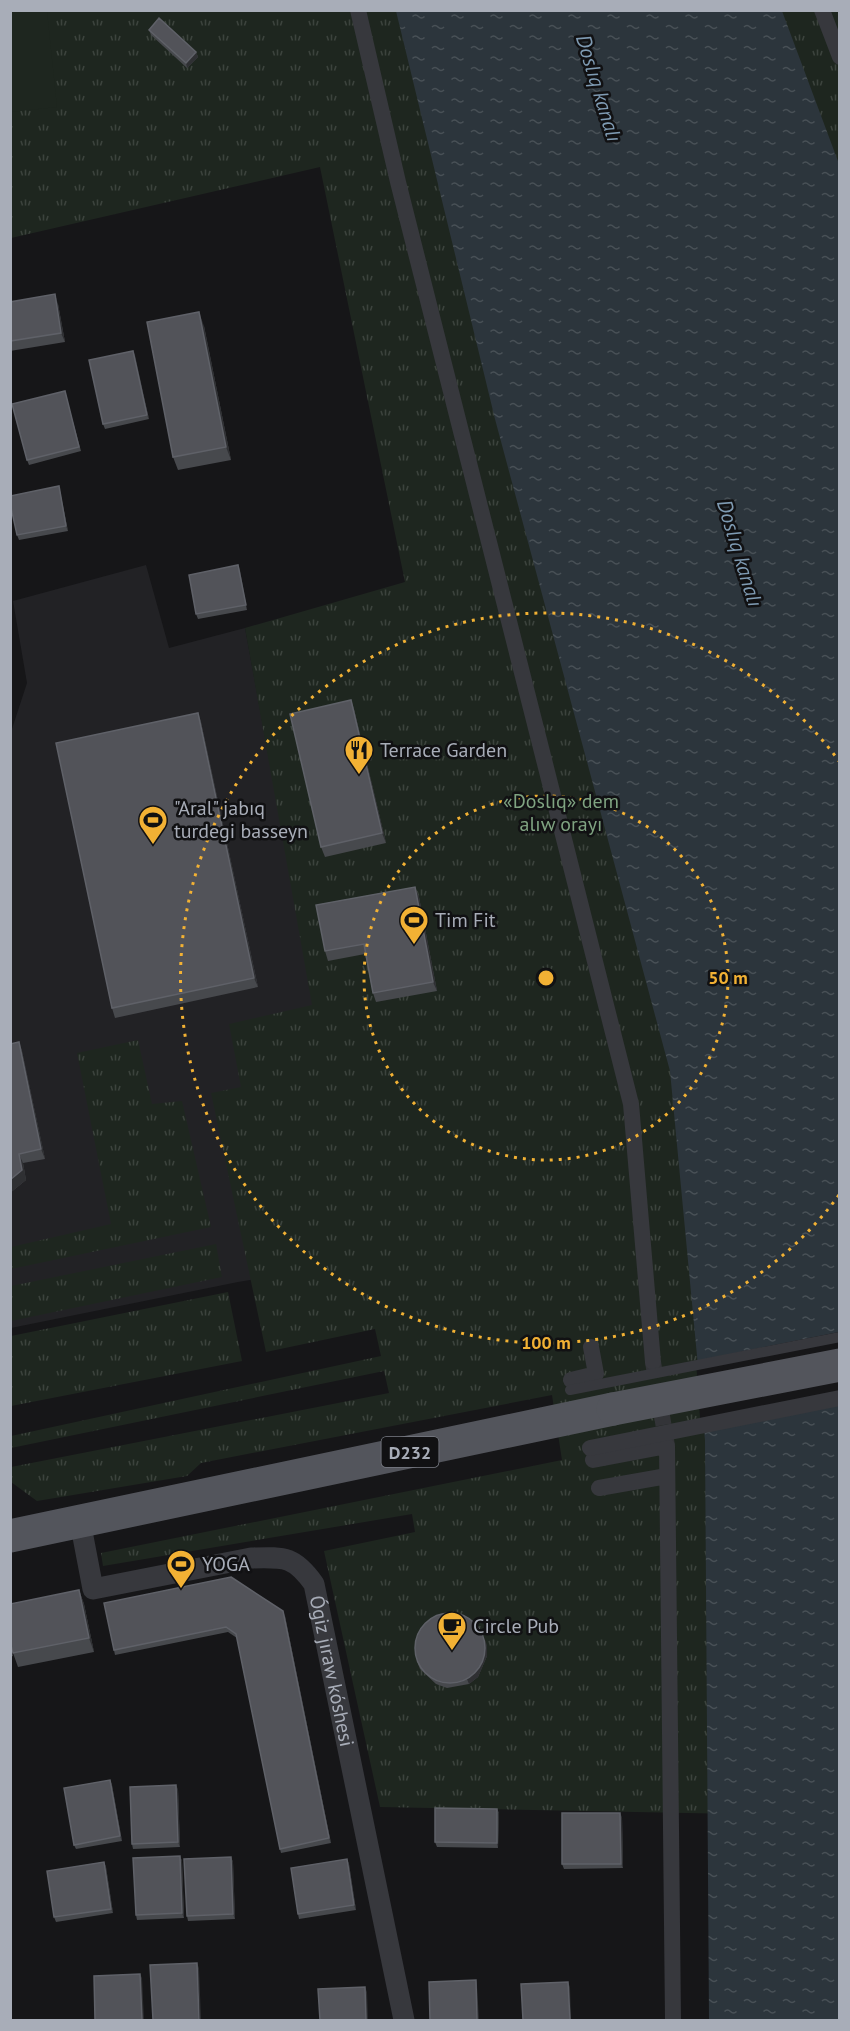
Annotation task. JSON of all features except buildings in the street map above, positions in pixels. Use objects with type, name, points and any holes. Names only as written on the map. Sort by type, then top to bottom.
[{"type":"main road","name":"D232","points":[[10,1536],[613,1409],[840,1365]]},
{"type":"street","points":[[358,10],[404,205],[631,1104],[653,1362]]},
{"type":"street","points":[[822,10],[840,57]]},
{"type":"street","points":[[570,1385],[596,1374],[591,1347]]},
{"type":"street","points":[[673,2020],[667,1446],[591,1454],[840,1398]]},
{"type":"street","points":[[599,1488],[667,1476]]},
{"type":"street","name":"Ógiz jıraw kóshesi","points":[[80,1521],[93,1589],[251,1558],[278,1557],[301,1565],[314,1584],[404,2020]]},
{"type":"lane","points":[[570,1385],[840,1337]]},
{"type":"shaded area","points":[[146,565],[169,648],[245,628],[361,1261],[238,1282],[11,1328],[10,735],[27,683],[13,601]]},
{"type":"green space","points":[[10,11],[47,11],[57,107],[11,112]]},
{"type":"green space","name":"«Doslıq» dem alıw orayı","points":[[11,11],[839,11],[839,1816],[380,1807],[324,1551],[415,1532],[412,1514],[103,1566],[101,1553],[562,1460],[552,1395],[201,1463],[187,1476],[37,1501],[11,1482],[11,1467],[389,1393],[384,1371],[11,1448],[11,1436],[381,1356],[375,1329],[266,1352],[211,1093],[241,1087],[229,1024],[312,1005],[245,628],[405,582],[320,167],[11,238]]},
{"type":"green space","points":[[138,1040],[152,1104],[182,1101],[211,1227],[11,1269],[11,1247],[111,1224],[77,1053]]},
{"type":"green space","points":[[216,1244],[222,1277],[11,1321],[11,1286]]},
{"type":"green space","points":[[228,1292],[242,1361],[11,1406],[11,1336]]},
{"type":"water","name":"Doslıq kanalı","points":[[396,11],[782,11],[839,164],[839,2020],[709,2020],[705,1440],[670,1071],[495,419]]},
{"type":"pier","points":[[839,1332],[839,1403],[701,1431],[696,1361]]},
{"type":"tunnel","points":[[653,1362],[667,1446]]},
{"type":"place","name":"Terrace Garden","points":[[359,776]]},
{"type":"place","name":"\"Aral\" jabıq turdegi basseyn","points":[[153,846]]},
{"type":"place","name":"Tim Fit","points":[[414,946]]},
{"type":"place","name":"YOGA","points":[[181,1590]]},
{"type":"place","name":"Circle Pub","points":[[452,1652]]}]
